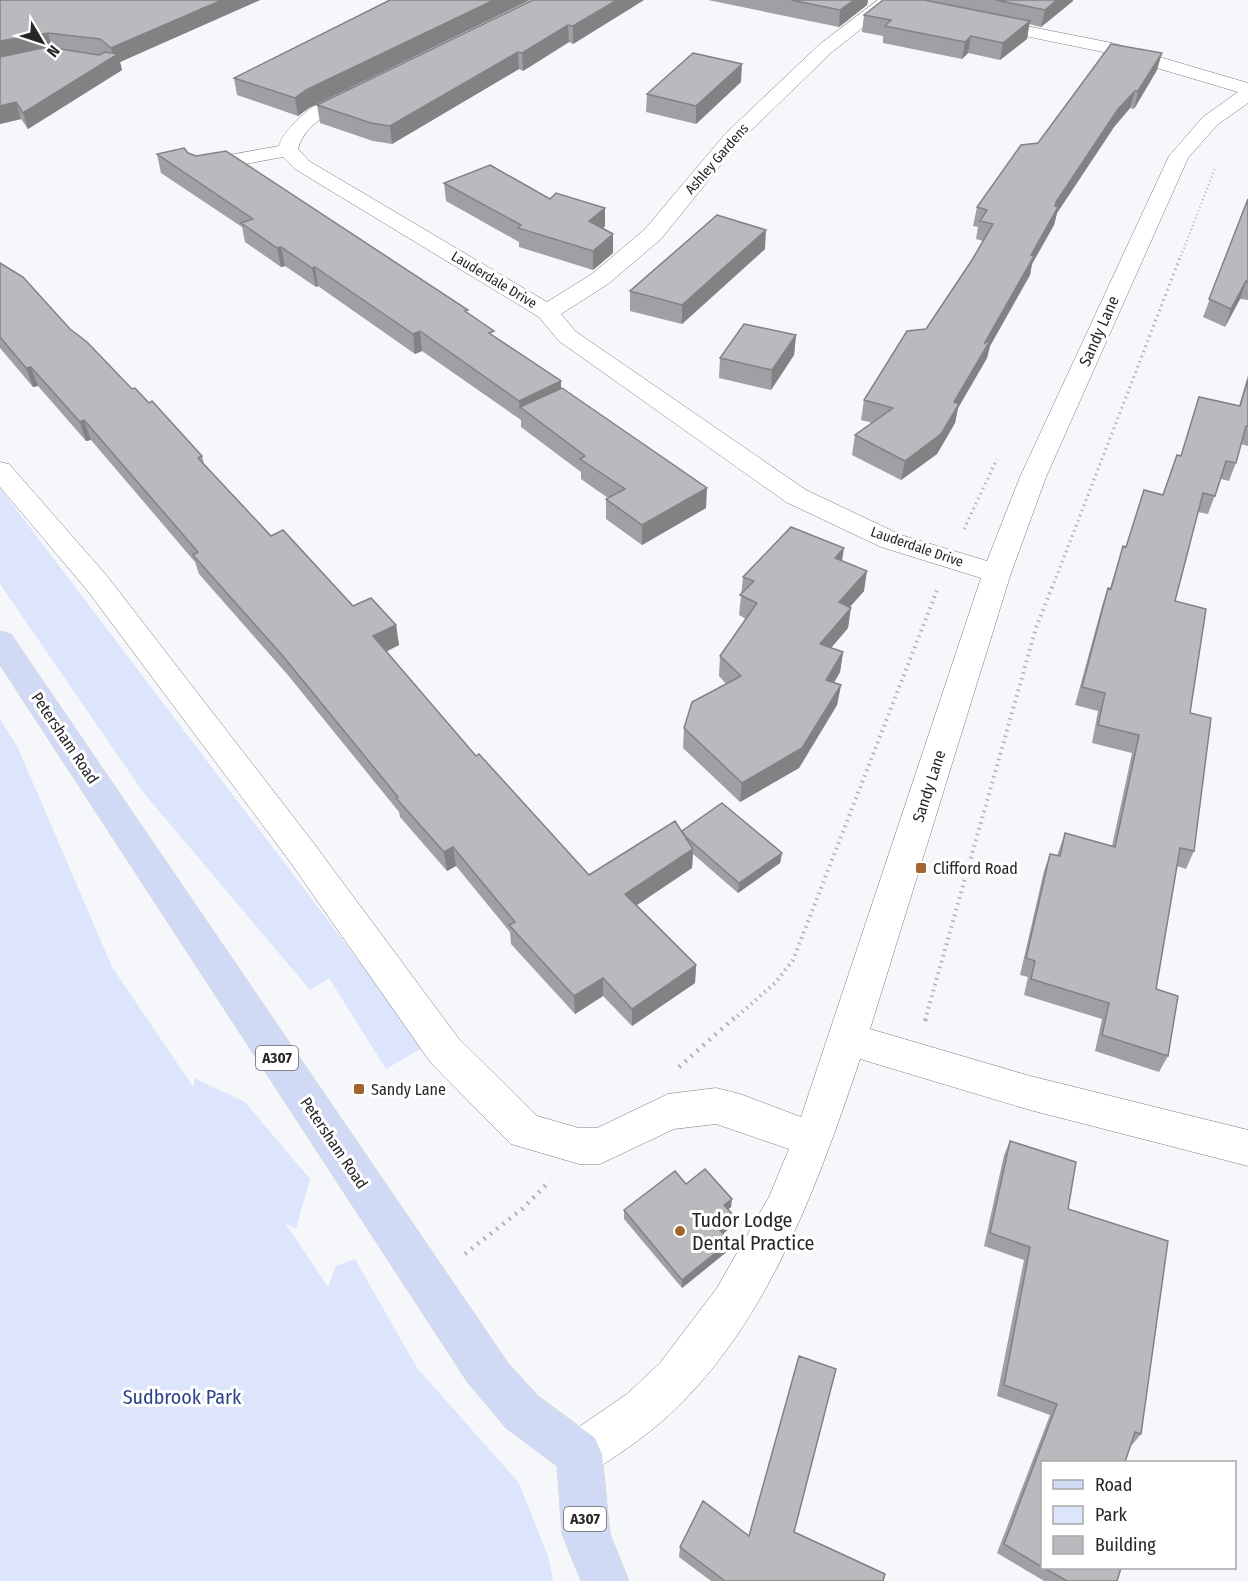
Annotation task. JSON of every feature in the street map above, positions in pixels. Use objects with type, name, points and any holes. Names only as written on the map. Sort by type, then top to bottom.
[{"type":"main road","name":"Petersham Road","points":[[0,640],[426,1284],[506,1395],[540,1428],[579,1454]]},
{"type":"main road","name":"A307","points":[[579,1454],[586,1534],[605,1581]]},
{"type":"street","points":[[878,1],[908,7]]},
{"type":"street","name":"Ashley Gardens","points":[[548,312],[600,279],[653,234],[733,137],[878,1]]},
{"type":"street","points":[[966,19],[1106,47],[1248,90]]},
{"type":"street","points":[[201,166],[288,150],[289,141],[301,124],[373,85]]},
{"type":"street","name":"Sandy Lane","points":[[579,1454],[643,1410],[676,1379],[704,1346],[758,1261],[785,1209],[813,1140],[848,1039],[997,573],[1033,477],[1179,156],[1210,122],[1248,94]]},
{"type":"street","name":"Lauderdale Drive","points":[[288,150],[302,165],[548,312],[567,336],[796,496],[891,541],[997,573]]},
{"type":"street","points":[[0,470],[97,583],[300,850],[445,1051],[525,1131],[579,1146],[600,1146],[668,1112],[693,1107],[716,1106],[740,1112],[813,1140]]},
{"type":"street","points":[[848,1039],[1030,1093],[1248,1148]]},
{"type":"path","points":[[915,1059],[1036,628],[1217,163]]},
{"type":"path","points":[[673,1071],[776,982],[793,960],[950,559],[1001,451]]},
{"type":"path","points":[[426,1284],[522,1209],[560,1172],[579,1146]]},
{"type":"green space","points":[[0,488],[424,1047],[386,1069],[329,978],[310,990],[143,792],[0,584]]},
{"type":"green space","name":"Sudbrook Park","points":[[0,719],[18,748],[112,967],[194,1088],[194,1078],[245,1102],[310,1179],[296,1229],[285,1223],[328,1287],[336,1266],[355,1259],[417,1368],[519,1483],[549,1559],[553,1581],[0,1581]]},
{"type":"building","points":[[0,0],[222,0],[111,48],[100,39],[48,33],[0,41]]},
{"type":"building","points":[[390,0],[494,0],[306,90],[295,98],[234,78]]},
{"type":"building","points":[[533,0],[617,0],[573,26],[568,25],[522,53],[518,52],[390,126],[371,123],[317,105]]},
{"type":"building","points":[[791,0],[854,0],[840,10]]},
{"type":"building","points":[[883,0],[924,0],[1030,21],[1003,43],[971,36],[965,42],[885,26],[891,20],[864,15]]},
{"type":"building","points":[[996,0],[1057,0],[1045,10]]},
{"type":"building","points":[[1111,44],[1162,53],[1138,91],[1135,91],[1118,109],[1056,202],[1055,206],[1058,207],[1031,255],[1034,256],[984,344],[991,339],[954,402],[959,404],[941,434],[905,461],[855,435],[893,408],[864,400],[907,331],[926,329],[993,224],[980,221],[987,210],[977,207],[1021,145],[1038,143]]},
{"type":"building","points":[[47,47],[99,55],[105,52],[118,54],[23,113],[16,102],[0,106],[0,57]]},
{"type":"building","points":[[693,53],[742,64],[696,106],[647,94]]},
{"type":"building","points":[[184,148],[188,153],[196,156],[226,151],[468,310],[465,311],[494,331],[489,333],[561,381],[519,401],[420,331],[413,334],[315,267],[312,268],[281,247],[277,248],[241,223],[253,219],[157,154]]},
{"type":"building","points":[[490,165],[550,199],[556,193],[605,208],[589,221],[613,234],[593,251],[518,228],[521,225],[444,183]]},
{"type":"building","points":[[1248,199],[1248,282],[1246,281],[1231,309],[1209,299]]},
{"type":"building","points":[[717,215],[766,230],[682,305],[630,291]]},
{"type":"building","points":[[0,263],[23,277],[70,329],[87,342],[132,389],[135,388],[149,403],[152,401],[202,456],[198,458],[271,536],[283,530],[353,606],[371,598],[396,625],[373,636],[476,756],[479,754],[589,875],[675,821],[693,849],[625,894],[696,965],[632,1009],[603,978],[574,996],[509,925],[515,922],[453,847],[444,852],[396,798],[398,797],[282,655],[193,555],[198,552],[84,420],[80,422],[31,367],[26,368],[0,337]]},
{"type":"building","points":[[744,324],[796,335],[772,370],[720,358]]},
{"type":"building","points":[[1248,380],[1248,426],[1246,426],[1236,463],[1226,461],[1215,496],[1203,493],[1175,601],[1206,609],[1190,713],[1211,718],[1194,851],[1180,848],[1156,989],[1178,996],[1168,1056],[1102,1035],[1109,1003],[1031,979],[1035,961],[1026,958],[1050,854],[1060,856],[1065,833],[1115,847],[1139,735],[1098,725],[1105,693],[1082,687],[1108,588],[1111,589],[1123,546],[1126,547],[1144,490],[1163,495],[1177,455],[1181,456],[1199,397],[1240,406]]},
{"type":"building","points":[[562,388],[707,488],[642,525],[606,499],[625,489],[580,459],[585,456],[520,407]]},
{"type":"building","points":[[791,527],[844,548],[835,558],[867,571],[839,602],[851,608],[820,644],[843,652],[826,680],[841,685],[802,748],[742,783],[684,728],[692,702],[741,676],[720,656],[757,603],[740,595],[754,581],[743,577]]},
{"type":"building","points":[[722,803],[782,853],[739,883],[682,831]]},
{"type":"building","points":[[1010,1141],[1076,1162],[1068,1209],[1168,1241],[1141,1434],[1135,1432],[1125,1461],[1041,1461],[1041,1566],[1004,1544],[1057,1404],[1004,1385],[1030,1247],[990,1233]]},
{"type":"building","name":"Tudor Lodge Dental Practice","points":[[705,1169],[732,1199],[724,1205],[735,1217],[719,1229],[730,1241],[682,1280],[624,1210],[675,1171],[686,1184]]},
{"type":"building","points":[[799,1356],[836,1369],[794,1532],[885,1574],[883,1581],[725,1581],[680,1547],[703,1501],[749,1536]]},
{"type":"building","points":[[1046,1569],[1121,1569],[1117,1581],[1067,1581]]},
{"type":"place","name":"Clifford Road","points":[[921,868]]},
{"type":"place","name":"Sandy Lane","points":[[359,1089]]},
{"type":"place","name":"Tudor Lodge Dental Practice","points":[[680,1231]]}]
